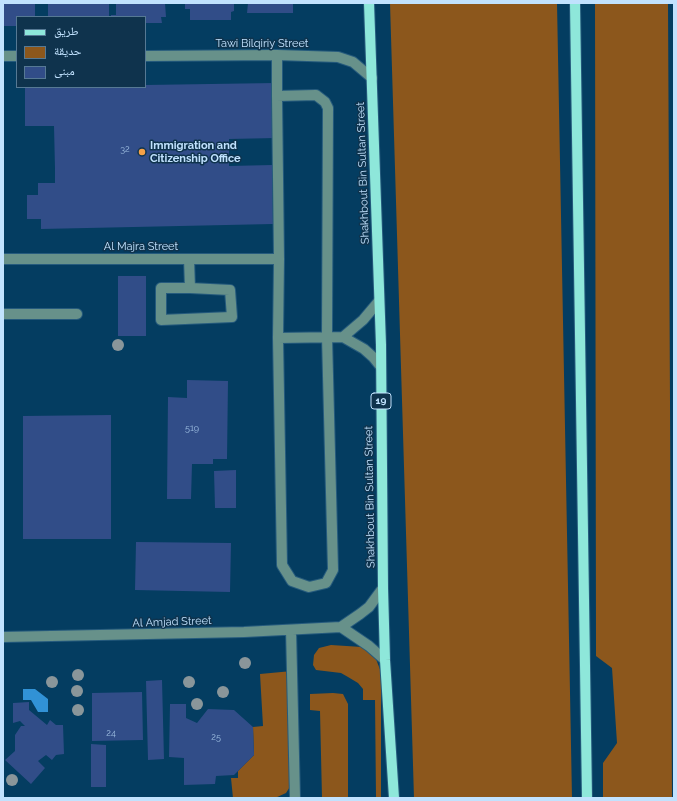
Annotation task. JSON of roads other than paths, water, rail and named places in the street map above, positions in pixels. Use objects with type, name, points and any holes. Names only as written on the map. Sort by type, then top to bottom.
[{"type":"main road","name":"Shakhbout Bin Sultan Street","points":[[369,3],[381,367],[385,660],[394,798]]},
{"type":"main road","points":[[575,3],[587,798]]},
{"type":"street","name":"Tawi Bilqiriy Street","points":[[146,56],[277,55],[338,57],[353,62],[372,78]]},
{"type":"street","points":[[277,55],[277,96],[279,259],[278,338],[282,565],[292,581],[309,587],[326,583],[333,570],[327,337],[328,108],[325,102],[316,95],[277,96]]},
{"type":"street","points":[[3,56],[16,56]]},
{"type":"street","name":"Al Majra Street","points":[[3,259],[279,259]]},
{"type":"street","points":[[189,259],[190,288]]},
{"type":"street","points":[[161,288],[190,288],[230,290],[232,317],[161,320],[161,288]]},
{"type":"street","points":[[343,337],[363,320],[379,301]]},
{"type":"street","points":[[3,314],[78,314]]},
{"type":"street","points":[[278,338],[343,337],[364,349],[381,367]]},
{"type":"street","points":[[383,588],[364,610],[341,627],[369,646],[385,660]]},
{"type":"street","name":"Al Amjad Street","points":[[3,637],[166,635],[341,627]]},
{"type":"street","points":[[291,630],[295,798]]},
{"type":"water","points":[[23,689],[35,689],[48,699],[48,712],[38,712],[31,700],[23,700]]},
{"type":"place","name":"Immigration and Citizenship Office","points":[[142,152]]}]
